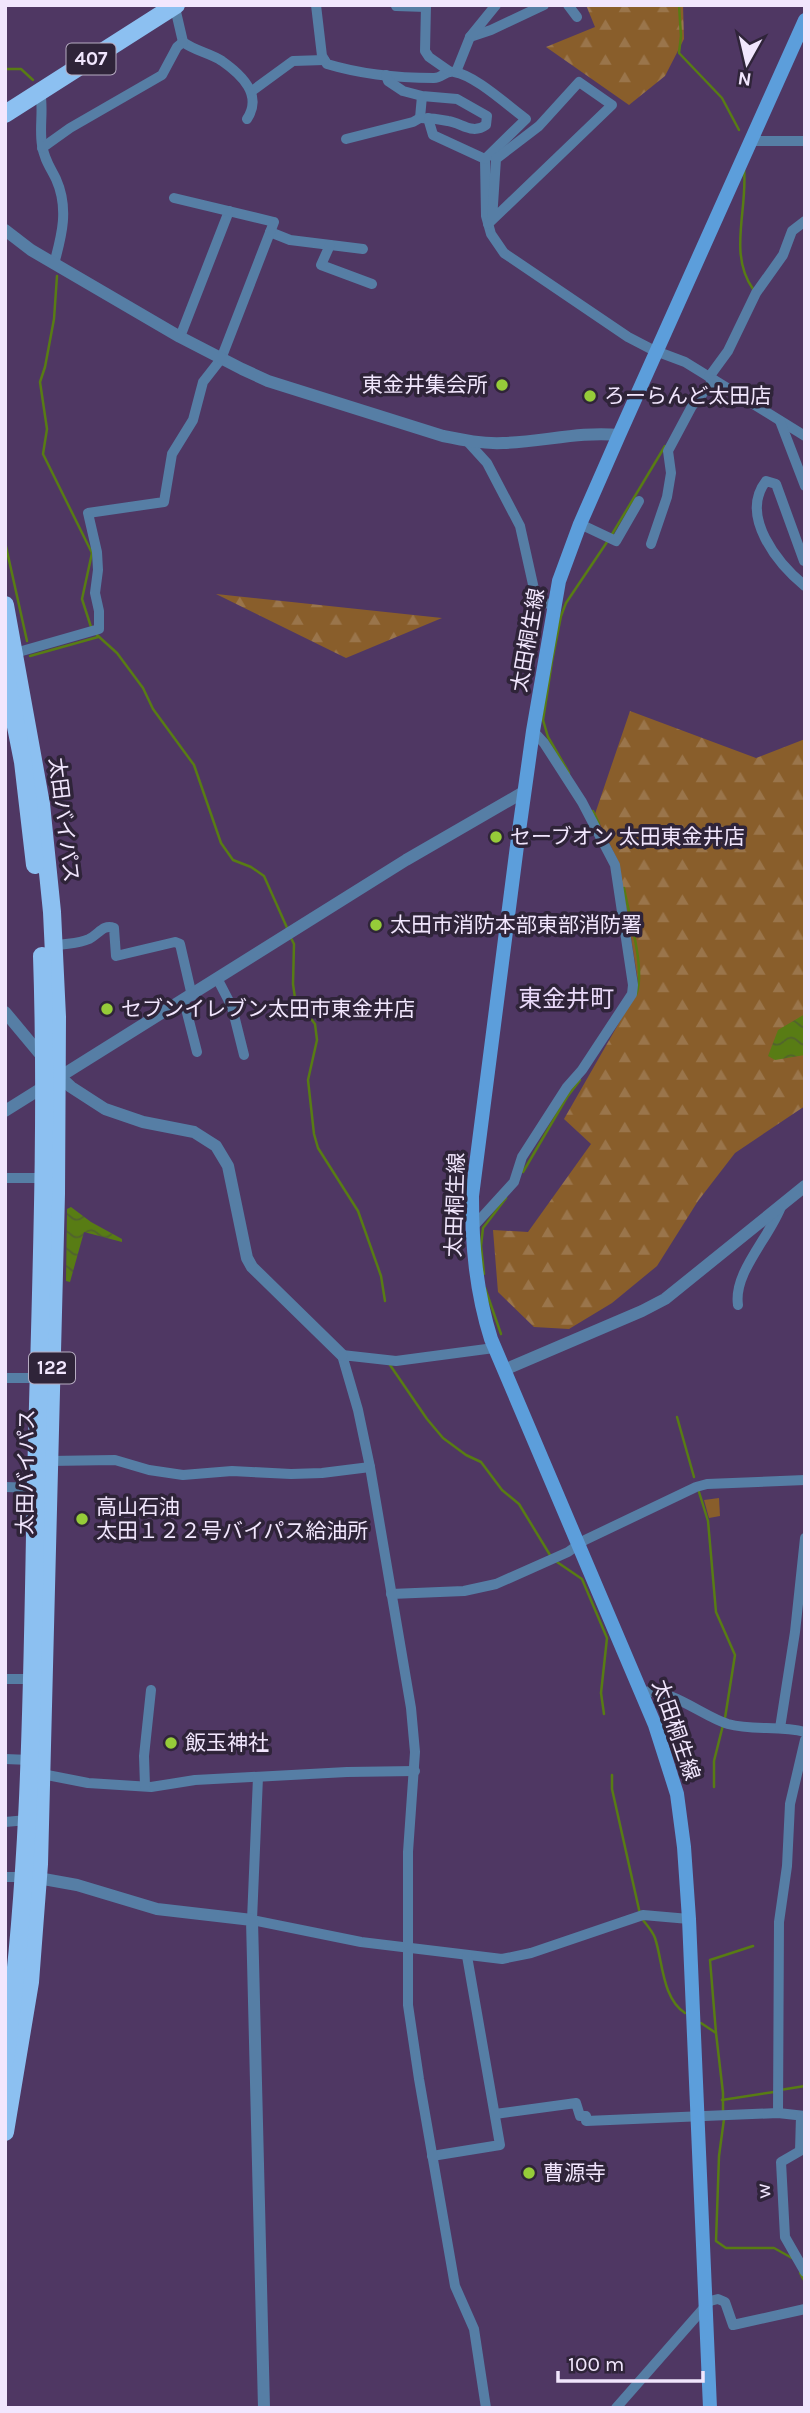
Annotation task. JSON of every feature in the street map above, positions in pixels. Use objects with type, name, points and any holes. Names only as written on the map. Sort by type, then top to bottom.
[{"type":"highway","name":"407","points":[[5,114],[173,6]]},
{"type":"highway","name":"太田バイパス","points":[[5,605],[41,804],[54,946],[57,1017],[42,1774],[31,1877],[5,2060]]},
{"type":"highway","name":"太田バイパス","points":[[5,671],[23,762],[41,912],[43,1057],[54,1079],[43,1178],[27,1820],[31,1877],[30,1982],[5,2132]]},
{"type":"main road","name":"太田桐生線","points":[[710,2408],[689,1919],[677,1794],[655,1725],[495,1348],[476,1282],[472,1196],[533,731],[559,581],[580,524],[619,435],[805,20]]},
{"type":"street","points":[[316,5],[321,56],[327,64],[386,75],[438,78],[453,72],[470,37],[496,5]]},
{"type":"street","points":[[470,37],[544,5]]},
{"type":"street","points":[[568,5],[577,17]]},
{"type":"street","points":[[173,6],[183,42]]},
{"type":"street","points":[[396,6],[426,6],[425,51],[429,57],[475,82],[526,118],[485,159],[485,216],[490,222]]},
{"type":"street","points":[[183,42],[222,61],[245,82],[252,91],[253,107],[247,119]]},
{"type":"street","points":[[42,148],[69,128],[162,75],[177,47],[183,42]]},
{"type":"street","points":[[252,91],[266,78],[293,61],[324,60]]},
{"type":"street","points":[[346,139],[424,118],[453,121],[472,130],[486,125],[487,116],[457,99],[422,96],[396,86],[388,81],[386,75]]},
{"type":"street","points":[[490,222],[612,105],[579,82],[540,126],[496,159],[490,222],[491,234],[504,253],[628,337],[685,362],[805,436]]},
{"type":"street","points":[[40,91],[43,101],[42,148],[46,164],[62,196],[64,213],[63,231],[54,264]]},
{"type":"street","points":[[422,96],[424,118],[433,135],[485,159]]},
{"type":"street","points":[[751,141],[805,141]]},
{"type":"street","points":[[15,653],[99,629],[95,593],[97,552],[88,513],[164,502],[172,454],[192,421],[203,382],[221,359],[274,222],[174,198]]},
{"type":"street","points":[[180,337],[229,211]]},
{"type":"street","points":[[652,544],[667,497],[671,473],[668,451],[692,406],[729,351],[756,293],[783,255],[792,231],[805,221]]},
{"type":"street","points":[[5,230],[31,250],[180,337],[268,381],[443,436],[467,441],[504,443],[602,433],[619,435]]},
{"type":"street","points":[[270,232],[290,240],[363,249]]},
{"type":"street","points":[[330,244],[321,265],[372,284]]},
{"type":"street","points":[[780,421],[805,486]]},
{"type":"street","points":[[467,441],[487,463],[520,526],[536,598],[540,603],[554,604]]},
{"type":"street","points":[[804,561],[776,484],[766,481],[759,490],[757,505],[763,530],[778,560],[805,586]]},
{"type":"street","points":[[580,524],[616,541],[639,501]]},
{"type":"street","points":[[472,1228],[514,1182],[522,1157],[632,994],[633,985],[615,865],[582,802],[544,743],[533,731]]},
{"type":"street","points":[[5,1111],[406,860],[522,793]]},
{"type":"street","points":[[54,946],[88,939],[110,926],[114,929],[116,956],[175,942],[180,944],[197,1052]]},
{"type":"street","points":[[218,980],[232,1007],[244,1055]]},
{"type":"street","points":[[5,1012],[43,1057]]},
{"type":"street","points":[[54,1079],[105,1109],[143,1122],[194,1132],[216,1146],[228,1166],[247,1258],[252,1267],[342,1355],[358,1410],[370,1467],[411,1707],[415,1772],[408,1852],[408,2005],[455,2286],[474,2329],[486,2408]]},
{"type":"street","points":[[5,1178],[43,1178]]},
{"type":"street","points":[[504,1370],[665,1299],[805,1186]]},
{"type":"street","points":[[738,1305],[738,1284],[776,1221],[782,1203]]},
{"type":"street","points":[[342,1355],[396,1361],[495,1348]]},
{"type":"street","points":[[5,1378],[38,1378]]},
{"type":"street","points":[[49,1461],[115,1460],[149,1470],[183,1475],[232,1471],[321,1473],[370,1467]]},
{"type":"street","points":[[391,1594],[464,1591],[496,1584],[696,1487],[805,1480]]},
{"type":"street","points":[[5,1487],[36,1488]]},
{"type":"street","points":[[780,1728],[795,1632],[805,1538]]},
{"type":"street","points":[[5,1679],[32,1679]]},
{"type":"street","points":[[145,1786],[144,1756],[151,1690]]},
{"type":"street","points":[[641,1692],[659,1693],[702,1710],[725,1723],[805,1732]]},
{"type":"street","points":[[778,2113],[779,1922],[787,1866],[790,1804],[805,1740]]},
{"type":"street","points":[[5,1759],[30,1760]]},
{"type":"street","points":[[42,1774],[88,1783],[145,1786],[195,1780],[346,1772],[415,1772]]},
{"type":"street","points":[[258,1777],[252,1920],[264,2408]]},
{"type":"street","points":[[5,1822],[27,1820]]},
{"type":"street","points":[[5,1877],[31,1877],[77,1885],[157,1909],[252,1920],[361,1942],[467,1956],[513,1959],[640,1916],[689,1919]]},
{"type":"street","points":[[432,2156],[500,2145],[467,1956]]},
{"type":"street","points":[[495,2114],[576,2103],[580,2116],[586,2116],[586,2121],[778,2113],[803,2116]]},
{"type":"street","name":"w","points":[[803,2116],[800,2151],[781,2162],[785,2237],[805,2272]]},
{"type":"street","points":[[616,2408],[706,2304],[718,2299],[725,2302],[733,2325],[805,2309]]},
{"type":"green space","points":[[586,5],[683,5],[684,39],[665,76],[629,105],[546,47],[595,27]]},
{"type":"green space","points":[[216,594],[442,618],[346,658]]},
{"type":"green space","points":[[630,711],[756,758],[805,739],[805,1106],[735,1153],[698,1201],[657,1266],[612,1303],[569,1329],[534,1327],[498,1292],[493,1230],[528,1232],[591,1144],[564,1119],[639,988],[619,863],[595,814]]},
{"type":"green space","points":[[719,1498],[720,1516],[709,1518],[704,1500]]},
{"type":"water","points":[[805,1014],[805,1055],[775,1060],[768,1056],[778,1030]]},
{"type":"water","points":[[71,1207],[122,1239],[122,1242],[84,1232],[70,1282],[66,1281],[67,1209]]},
{"type":"waterway","points":[[679,5],[679,53],[722,98],[739,130]]},
{"type":"waterway","points":[[5,69],[21,69],[33,80]]},
{"type":"waterway","points":[[744,169],[740,246],[746,275],[753,289]]},
{"type":"waterway","points":[[57,276],[54,319],[40,382],[47,429],[43,454],[92,553],[82,599],[91,627]]},
{"type":"waterway","points":[[611,536],[665,446]]},
{"type":"waterway","points":[[5,542],[27,641]]},
{"type":"waterway","points":[[569,773],[548,737],[543,720],[552,661],[566,603],[607,542]]},
{"type":"waterway","points":[[97,635],[117,653],[194,765],[221,843],[233,860],[264,876],[288,930]]},
{"type":"waterway","points":[[30,656],[98,637]]},
{"type":"waterway","points":[[593,811],[599,824]]},
{"type":"waterway","points":[[624,888],[638,958],[639,984],[636,995]]},
{"type":"waterway","points":[[290,936],[294,944],[295,998],[315,1024],[317,1040],[308,1080],[314,1134],[318,1148],[358,1211],[381,1276],[385,1301]]},
{"type":"waterway","points":[[523,1172],[580,1080]]},
{"type":"waterway","points":[[484,1274],[481,1246],[483,1228],[506,1198]]},
{"type":"waterway","points":[[485,1288],[501,1334]]},
{"type":"waterway","points":[[390,1365],[443,1438],[481,1462],[502,1490],[519,1504],[550,1555]]},
{"type":"waterway","points":[[677,1417],[694,1477]]},
{"type":"waterway","points":[[699,1492],[708,1521],[716,1612],[735,1655],[725,1718]]},
{"type":"waterway","points":[[557,1562],[582,1579],[607,1638],[601,1693],[604,1714]]},
{"type":"waterway","points":[[714,1787],[714,1761],[723,1725]]},
{"type":"waterway","points":[[612,1775],[612,1789],[640,1914]]},
{"type":"waterway","points":[[643,1920],[655,1938],[664,1979],[672,1998],[685,2013]]},
{"type":"waterway","points":[[716,2033],[710,1960],[753,1946]]},
{"type":"waterway","points":[[701,2023],[716,2033],[723,2112]]},
{"type":"waterway","points":[[780,2090],[805,2086]]},
{"type":"waterway","points":[[722,2100],[774,2092]]},
{"type":"waterway","points":[[724,2119],[719,2156],[716,2241],[726,2248],[774,2248],[792,2258]]},
{"type":"waterway","points":[[800,2273],[805,2282]]},
{"type":"place","name":"東金井集会所","points":[[502,385]]},
{"type":"place","name":"ろーらんど太田店","points":[[590,396]]},
{"type":"place","name":"セーブオン 太田東金井店","points":[[496,837]]},
{"type":"place","name":"太田市消防本部東部消防署","points":[[376,925]]},
{"type":"place","name":"セブンイレブン太田市東金井店","points":[[107,1009]]},
{"type":"place","name":"高山石油 太田１２２号バイパス給油所","points":[[82,1519]]},
{"type":"place","name":"飯玉神社","points":[[171,1743]]},
{"type":"place","name":"曹源寺","points":[[529,2173]]},
{"type":"district","name":"東金井町","points":[[566,999]]}]
